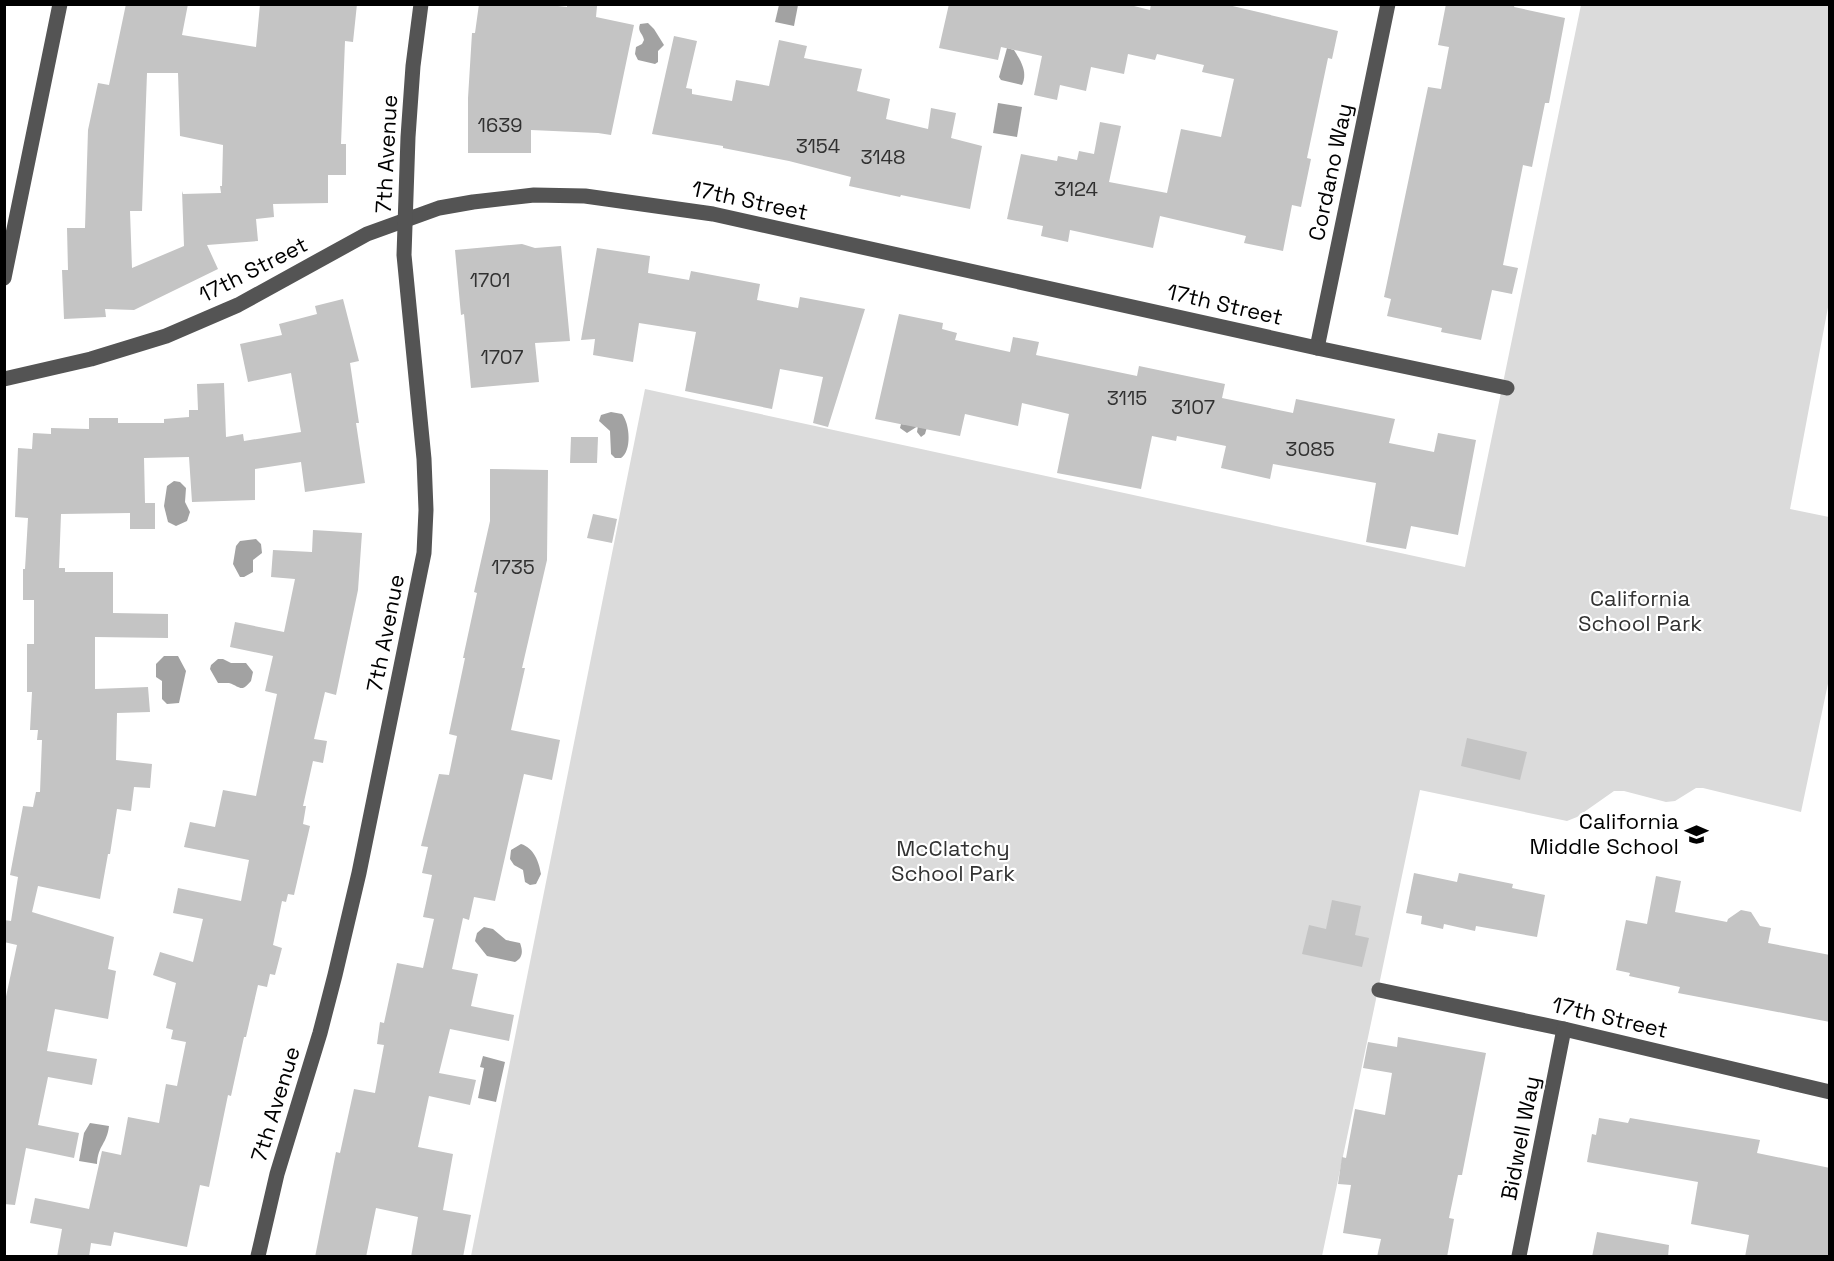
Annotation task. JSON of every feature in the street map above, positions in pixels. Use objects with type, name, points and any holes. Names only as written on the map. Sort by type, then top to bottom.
[{"type":"street","points":[[4,278],[60,4]]},
{"type":"street","name":"7th Avenue","points":[[258,1257],[277,1174],[320,1033],[362,862],[423,554],[426,510],[424,459],[405,274],[408,137],[413,66],[421,4]]},
{"type":"street","name":"Cordano Way","points":[[1317,348],[1388,4]]},
{"type":"street","name":"17th Street","points":[[4,379],[92,359],[166,336],[238,305],[367,234],[439,208],[534,195],[585,196],[712,214],[1506,388]]},
{"type":"street","name":"17th Street","points":[[1379,990],[1564,1029],[1830,1092]]},
{"type":"street","name":"Bidwell Way","points":[[1519,1257],[1564,1029]]},
{"type":"green space","name":"McClatchy School Park","points":[[1581,5],[1829,5],[1829,302],[1790,509],[1829,517],[1830,674],[1801,812],[1703,788],[1696,788],[1675,801],[1666,802],[1624,791],[1614,791],[1577,817],[1567,821],[1420,790],[1322,1256],[471,1256],[645,389],[1465,567]]},
{"type":"shaded area","points":[[779,5],[798,5],[794,26],[775,22]]},
{"type":"shaded area","points":[[648,23],[664,45],[658,51],[658,62],[655,64],[638,60],[635,54],[636,47],[644,40],[639,29],[640,24]]},
{"type":"shaded area","points":[[1007,48],[1014,50],[1021,62],[1024,71],[1022,85],[1001,80],[999,77]]},
{"type":"shaded area","points":[[998,103],[1022,107],[1017,137],[993,133]]},
{"type":"shaded area","points":[[611,412],[622,414],[627,424],[629,437],[627,450],[621,458],[615,458],[611,454],[610,431],[599,421],[601,415]]},
{"type":"shaded area","points":[[901,424],[927,427],[925,434],[921,437],[917,432],[918,426],[907,433],[900,428]]},
{"type":"shaded area","points":[[174,481],[180,482],[186,488],[185,502],[190,512],[187,521],[176,526],[168,522],[164,506],[167,486]]},
{"type":"shaded area","points":[[256,539],[261,544],[262,553],[253,560],[253,572],[240,577],[233,564],[236,546],[240,541]]},
{"type":"shaded area","points":[[164,656],[178,656],[186,671],[179,703],[167,704],[162,699],[162,681],[156,677],[156,664]]},
{"type":"shaded area","points":[[218,659],[231,663],[246,663],[253,672],[248,685],[243,688],[229,683],[218,683],[210,669]]},
{"type":"shaded area","points":[[521,844],[533,852],[537,860],[541,874],[536,884],[530,885],[525,882],[523,870],[514,865],[510,859],[511,850]]},
{"type":"shaded area","points":[[484,927],[493,929],[506,940],[520,943],[522,951],[520,958],[515,962],[487,956],[475,941],[477,933]]},
{"type":"shaded area","points":[[483,1056],[505,1062],[496,1102],[478,1098],[484,1068],[480,1067]]},
{"type":"shaded area","points":[[90,1123],[109,1126],[97,1164],[79,1161],[84,1133]]},
{"type":"building","points":[[126,4],[188,4],[182,35],[256,47],[260,4],[357,4],[353,42],[345,41],[341,144],[346,144],[346,175],[328,175],[328,203],[273,204],[274,217],[256,219],[258,241],[207,245],[218,269],[134,310],[105,309],[106,317],[64,319],[62,270],[68,270],[67,228],[85,228],[88,130],[98,83],[109,85]],"holes":[[[147,73],[178,73],[180,136],[223,145],[221,193],[183,194],[182,191],[184,246],[132,268],[130,211],[142,211]]]},
{"type":"building","points":[[479,4],[597,6],[596,17],[634,25],[611,135],[531,130],[531,153],[468,153],[468,98],[472,33],[475,33]]},
{"type":"building","points":[[949,4],[1126,4],[1150,10],[1151,4],[1224,4],[1338,31],[1332,59],[1328,58],[1307,158],[1311,159],[1301,207],[1292,205],[1283,251],[1244,243],[1246,236],[1160,216],[1153,248],[1070,230],[1068,242],[1041,236],[1043,226],[1007,219],[1021,154],[1057,161],[1058,156],[1077,160],[1079,151],[1094,154],[1100,122],[1121,126],[1109,182],[1167,193],[1181,129],[1221,137],[1234,79],[1202,72],[1204,65],[1157,54],[1155,60],[1128,54],[1124,74],[1091,67],[1086,91],[1060,85],[1057,100],[1034,95],[1042,56],[1001,47],[998,60],[939,48]]},
{"type":"building","points":[[1446,4],[1515,4],[1514,7],[1565,18],[1549,103],[1545,103],[1532,167],[1523,165],[1503,265],[1518,268],[1512,294],[1492,290],[1481,340],[1441,332],[1442,328],[1387,316],[1391,299],[1384,297],[1428,87],[1441,89],[1449,47],[1438,45]]},
{"type":"building","points":[[674,36],[697,41],[686,88],[692,89],[692,94],[732,101],[736,80],[769,86],[779,40],[807,46],[804,58],[862,69],[857,91],[890,99],[886,119],[928,129],[931,108],[956,113],[951,138],[982,146],[970,209],[849,186],[851,177],[789,161],[723,148],[723,146],[652,134]]},
{"type":"building","points":[[522,244],[535,248],[561,246],[570,341],[535,343],[539,382],[471,388],[455,250]]},
{"type":"building","points":[[597,248],[650,256],[648,273],[689,280],[691,271],[760,284],[757,300],[798,308],[800,297],[865,309],[828,427],[813,423],[823,377],[780,369],[772,409],[685,391],[696,332],[639,323],[633,362],[593,355],[595,339],[581,340]]},
{"type":"building","points":[[343,299],[359,361],[350,363],[365,483],[305,492],[301,462],[255,469],[255,500],[192,502],[189,457],[144,458],[145,503],[155,503],[155,529],[130,529],[130,513],[61,514],[59,568],[65,568],[65,572],[113,572],[113,613],[168,614],[168,638],[95,637],[95,689],[148,687],[150,712],[117,713],[116,760],[152,764],[150,788],[134,787],[131,811],[117,809],[100,899],[38,886],[32,912],[114,937],[108,969],[116,971],[108,1019],[55,1009],[47,1051],[97,1059],[92,1085],[48,1077],[38,1125],[79,1133],[74,1158],[26,1148],[15,1205],[4,1204],[4,1006],[17,945],[4,942],[4,920],[11,921],[18,877],[10,875],[23,806],[33,807],[36,792],[40,792],[42,740],[37,740],[38,730],[30,730],[32,692],[27,692],[27,644],[34,644],[34,600],[23,600],[23,569],[25,569],[28,518],[15,517],[18,448],[32,449],[33,433],[51,434],[51,428],[89,429],[89,418],[118,418],[118,423],[164,423],[164,419],[189,417],[189,410],[198,410],[197,384],[224,383],[226,437],[243,434],[244,441],[301,432],[291,373],[248,382],[240,344],[282,335],[279,324],[317,314],[315,306]]},
{"type":"building","points":[[899,314],[943,323],[942,329],[957,333],[955,340],[1010,352],[1013,337],[1039,342],[1036,355],[1137,376],[1139,366],[1225,384],[1222,398],[1293,413],[1296,399],[1395,419],[1389,443],[1434,452],[1438,433],[1476,440],[1458,535],[1411,526],[1406,549],[1366,542],[1376,483],[1273,464],[1270,479],[1221,468],[1226,446],[1177,436],[1176,441],[1152,436],[1141,489],[1057,473],[1069,414],[1022,403],[1018,426],[965,414],[960,436],[875,419]]},
{"type":"building","points":[[571,437],[598,437],[597,463],[570,463]]},
{"type":"building","points":[[490,469],[548,470],[547,560],[522,668],[525,668],[511,730],[560,740],[552,780],[524,774],[495,901],[474,897],[469,920],[463,918],[452,969],[478,974],[471,1006],[514,1015],[509,1041],[450,1029],[439,1073],[476,1080],[470,1105],[429,1096],[418,1147],[453,1154],[443,1210],[471,1215],[463,1257],[411,1257],[418,1217],[376,1208],[366,1257],[315,1257],[336,1152],[340,1153],[354,1089],[375,1093],[384,1045],[377,1044],[380,1022],[384,1023],[397,963],[423,968],[434,919],[423,917],[432,875],[422,873],[428,847],[421,846],[439,774],[449,775],[457,736],[449,734],[477,593],[474,592],[490,521]]},
{"type":"building","points":[[593,514],[617,519],[612,543],[587,538]]},
{"type":"building","points":[[313,530],[362,533],[358,590],[336,695],[325,692],[314,739],[327,741],[323,763],[313,761],[303,806],[306,806],[303,824],[310,826],[294,895],[288,894],[286,902],[282,901],[273,945],[282,948],[275,975],[270,974],[267,987],[258,985],[231,1096],[228,1095],[209,1187],[200,1185],[187,1247],[114,1232],[111,1246],[91,1243],[89,1257],[57,1257],[62,1229],[30,1223],[35,1198],[89,1209],[102,1151],[121,1155],[128,1117],[159,1123],[166,1084],[177,1086],[186,1042],[171,1039],[173,1030],[166,1028],[176,983],[153,975],[160,952],[193,962],[203,919],[173,913],[178,888],[241,901],[249,860],[184,847],[190,822],[215,827],[223,790],[256,796],[277,694],[265,691],[273,656],[230,647],[235,622],[284,632],[295,579],[271,577],[273,550],[312,552]]},
{"type":"building","points":[[1467,738],[1527,752],[1520,780],[1461,766]]},
{"type":"building","points":[[1414,873],[1457,882],[1459,873],[1513,884],[1512,888],[1545,895],[1537,937],[1476,926],[1475,931],[1444,924],[1443,929],[1421,924],[1422,916],[1406,913]]},
{"type":"building","points":[[1656,876],[1681,881],[1675,912],[1727,922],[1741,910],[1751,912],[1760,926],[1771,928],[1768,943],[1830,955],[1830,1022],[1678,993],[1680,987],[1629,976],[1630,973],[1616,970],[1626,920],[1647,924]]},
{"type":"building","points":[[1332,900],[1361,906],[1355,935],[1369,938],[1362,967],[1302,954],[1309,925],[1326,929]]},
{"type":"building","points":[[1398,1037],[1486,1053],[1462,1175],[1458,1175],[1449,1218],[1454,1219],[1447,1257],[1377,1257],[1381,1239],[1343,1233],[1351,1185],[1338,1184],[1342,1157],[1346,1158],[1355,1109],[1385,1115],[1392,1073],[1363,1068],[1368,1042],[1397,1047]]},
{"type":"building","points":[[1599,1118],[1628,1123],[1630,1118],[1760,1140],[1757,1153],[1830,1168],[1830,1257],[1745,1257],[1749,1235],[1691,1224],[1698,1182],[1587,1162],[1592,1134],[1596,1135]]},
{"type":"building","points":[[1597,1232],[1669,1245],[1668,1257],[1592,1257]]},
{"type":"place","name":"California Middle School","points":[[1697,834]]},
{"type":"park label","name":"California School Park","points":[[1640,610]]}]
